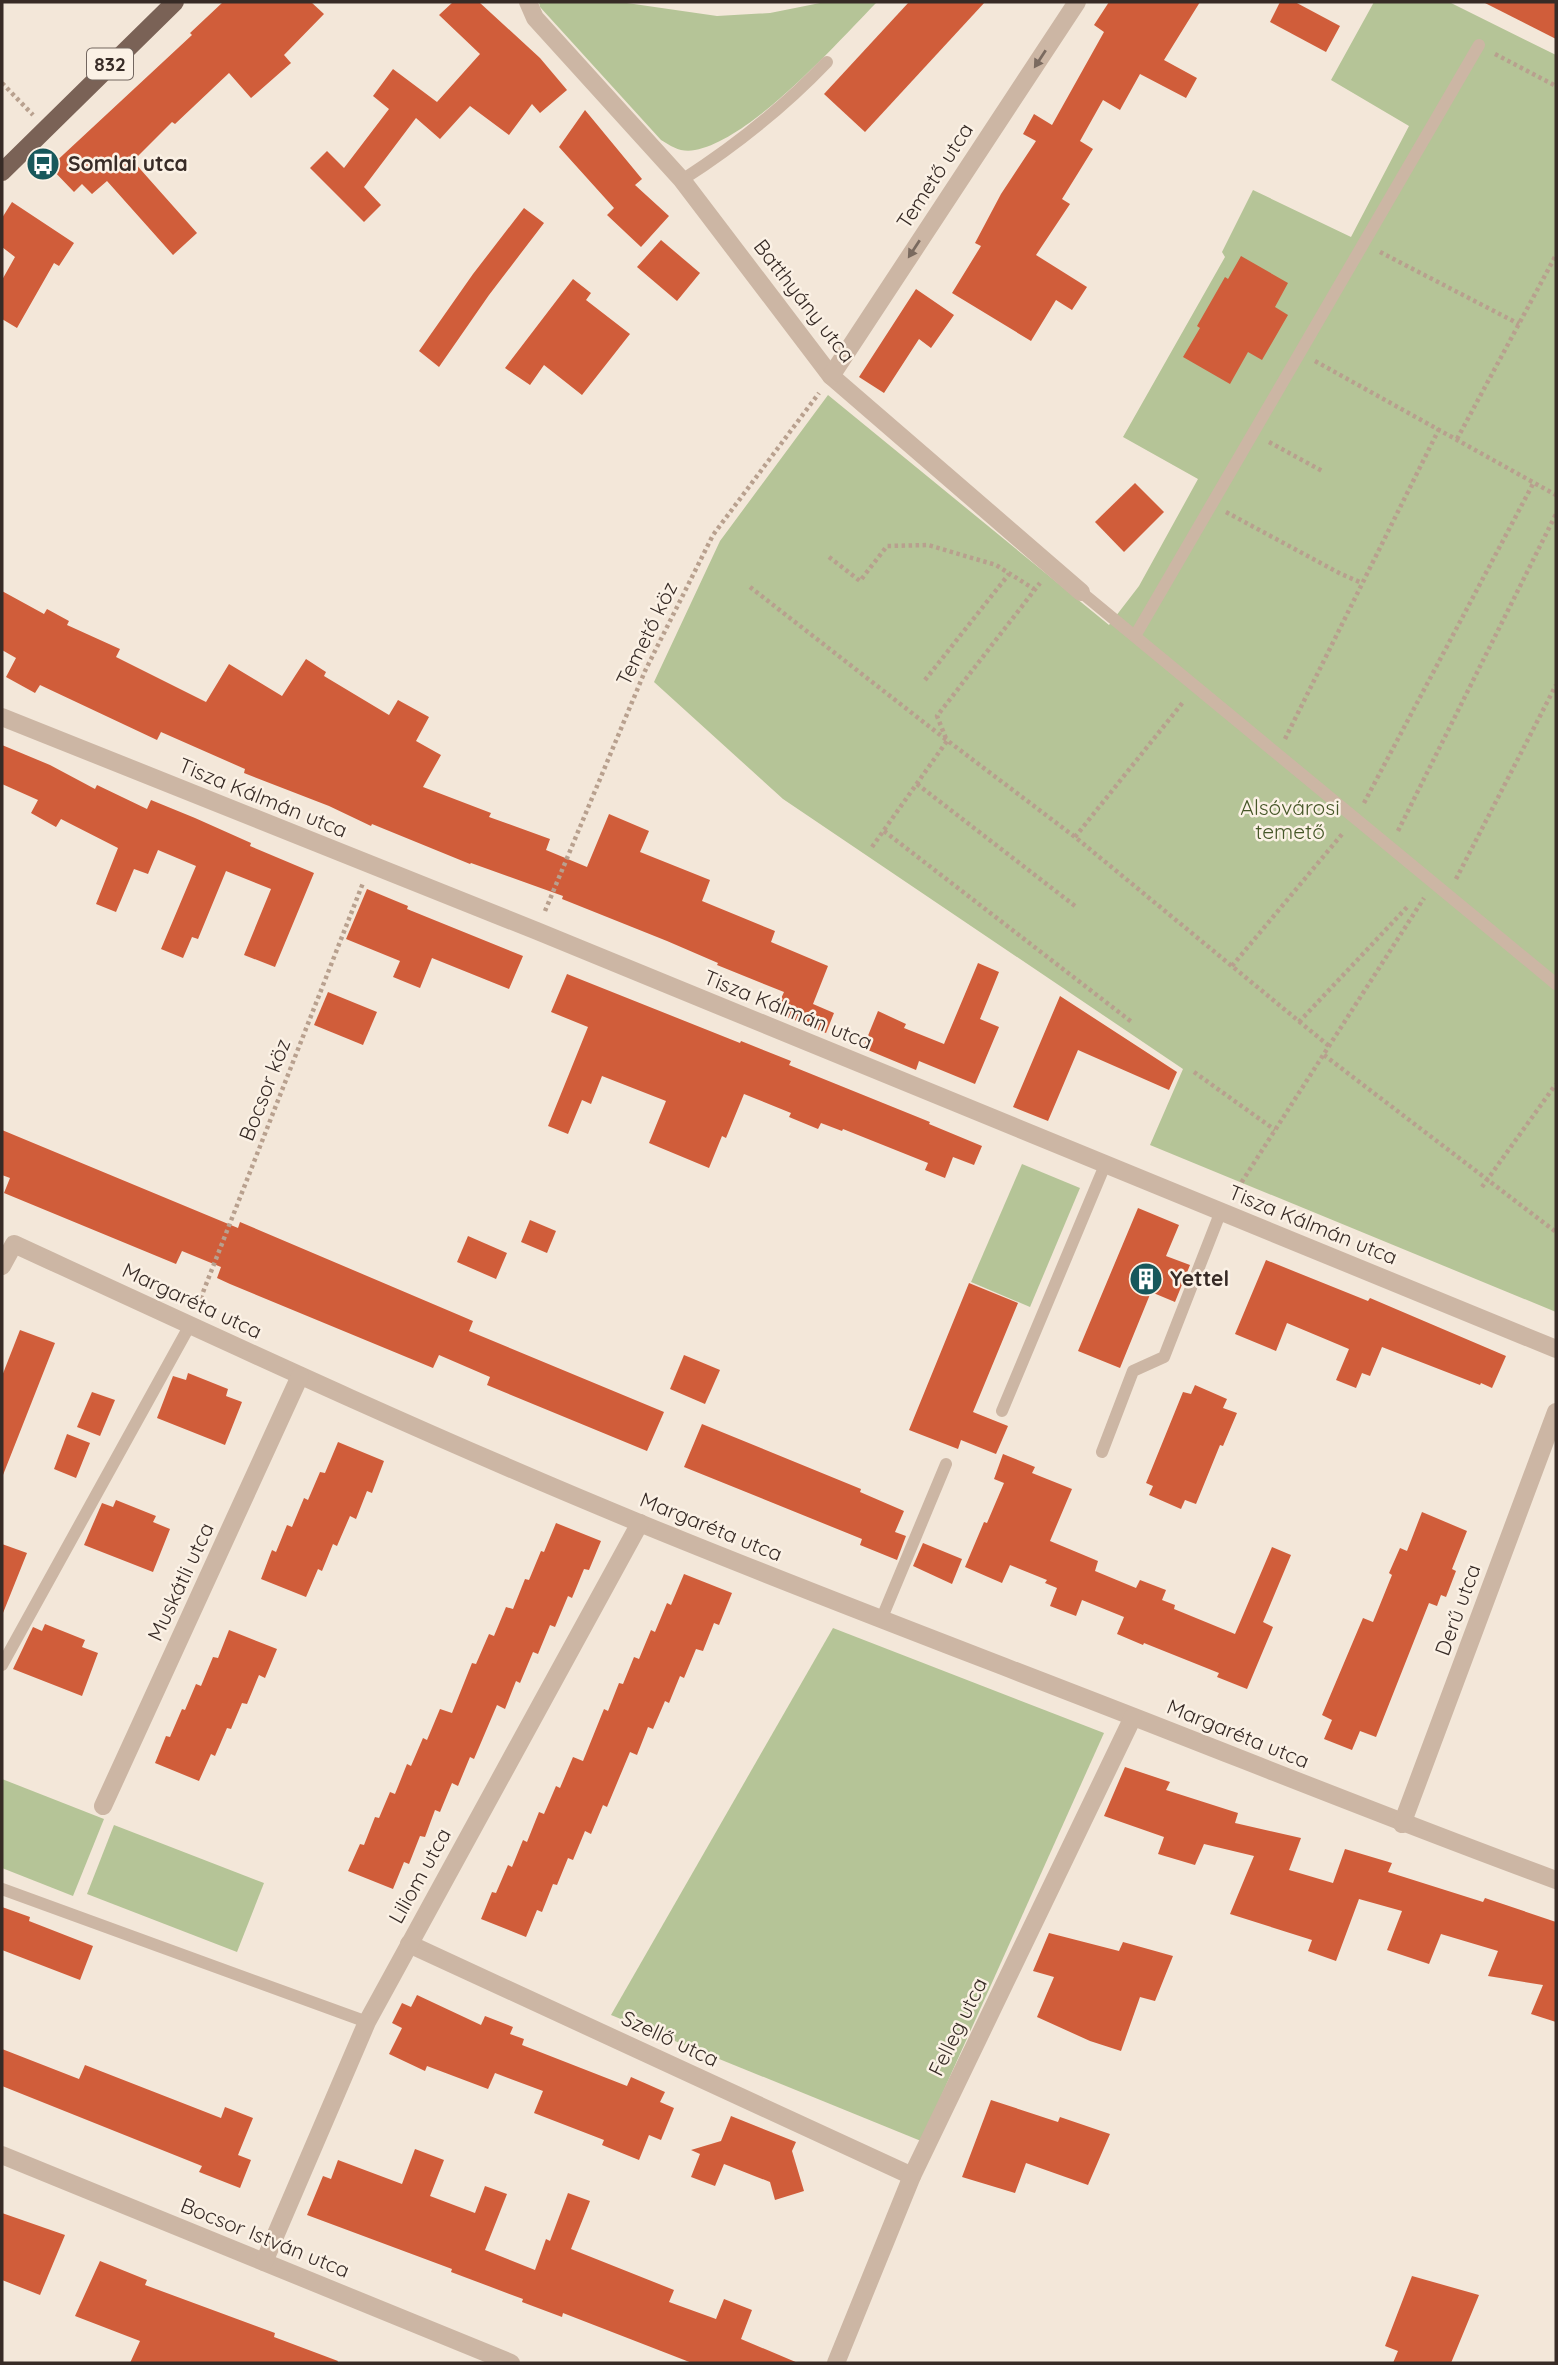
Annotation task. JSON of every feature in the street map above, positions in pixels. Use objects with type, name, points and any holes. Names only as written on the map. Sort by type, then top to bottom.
[{"type":"main road","name":"832","points":[[2,172],[175,2]]},
{"type":"street","name":"Batthyány utca","points":[[528,2],[535,18],[682,180],[831,376],[1081,592]]},
{"type":"street","name":"Temető utca","points":[[831,376],[1077,2]]},
{"type":"street","name":"Tisza Kálmán utca","points":[[2,717],[537,931],[1556,1349]]},
{"type":"street","name":"Margaréta utca","points":[[8,1241],[300,1376],[639,1523],[1402,1824],[1556,1881]]},
{"type":"street","points":[[2,1266],[8,1241]]},
{"type":"street","name":"Muskátli utca","points":[[103,1806],[300,1376]]},
{"type":"street","name":"Derű utca","points":[[1402,1824],[1556,1412]]},
{"type":"street","name":"Liliom utca","points":[[264,2262],[367,2022],[639,1523]]},
{"type":"street","name":"Felleg utca","points":[[836,2363],[912,2176],[1133,1717]]},
{"type":"street","name":"Szellő utca","points":[[409,1944],[912,2176]]},
{"type":"street","name":"Bocsor István utca","points":[[2,2155],[511,2363]]},
{"type":"lane","points":[[1135,636],[1479,45]]},
{"type":"lane","points":[[682,180],[729,150],[795,95],[827,62]]},
{"type":"lane","points":[[1081,592],[1556,984]]},
{"type":"lane","points":[[1002,1410],[1105,1165]]},
{"type":"lane","points":[[1102,1452],[1133,1371],[1164,1357],[1223,1212]]},
{"type":"lane","points":[[2,1665],[190,1325]]},
{"type":"lane","points":[[881,1620],[946,1464]]},
{"type":"lane","points":[[2,1889],[367,2022]]},
{"type":"path","points":[[1479,45],[1556,86]]},
{"type":"path","points":[[2,83],[46,127]]},
{"type":"path","points":[[1363,243],[1519,324]]},
{"type":"path","points":[[1457,439],[1556,255]]},
{"type":"path","points":[[1300,353],[1556,495]]},
{"type":"path","name":"Temető köz","points":[[537,931],[645,671],[713,535],[831,376]]},
{"type":"path","points":[[1277,754],[1438,429]]},
{"type":"path","points":[[1252,434],[1324,472]]},
{"type":"path","points":[[1232,966],[1355,819],[1534,482]]},
{"type":"path","points":[[1212,504],[1341,575],[1362,583]]},
{"type":"path","points":[[1390,847],[1556,514]]},
{"type":"path","points":[[829,556],[860,581],[887,546],[928,545],[996,565],[1034,589]]},
{"type":"path","points":[[947,741],[937,716],[1052,566]]},
{"type":"path","points":[[925,680],[1009,573]]},
{"type":"path","points":[[750,587],[947,741],[1075,836],[1329,1046]]},
{"type":"path","points":[[1447,895],[1556,685]]},
{"type":"path","points":[[1075,836],[1196,687]]},
{"type":"path","points":[[872,847],[947,741]]},
{"type":"path","points":[[917,783],[1075,906]]},
{"type":"path","points":[[884,831],[1133,1023]]},
{"type":"path","name":"Bocsor köz","points":[[190,1325],[370,866]]},
{"type":"path","points":[[1223,1212],[1433,884]]},
{"type":"path","points":[[1299,1022],[1409,905]]},
{"type":"path","points":[[1324,1055],[1556,1232]]},
{"type":"path","points":[[1194,1072],[1275,1130]]},
{"type":"path","points":[[1482,1187],[1556,1084]]},
{"type":"green space","points":[[539,2],[620,2],[717,16],[770,13],[825,2],[877,2],[792,88],[767,109],[718,142],[686,151],[661,140],[540,7]]},
{"type":"green space","name":"Alsóvárosi temető","points":[[1374,2],[1449,2],[1556,55],[1556,1312],[1150,1145],[1183,1069],[783,799],[654,682],[720,541],[828,395],[1109,625],[1139,586],[1198,479],[1123,437],[1225,257],[1222,252],[1253,190],[1351,237],[1409,126],[1331,80]]},
{"type":"green space","points":[[1022,1164],[1080,1188],[1030,1307],[971,1282]]},
{"type":"green space","points":[[833,1628],[1104,1733],[921,2141],[611,2015]]},
{"type":"green space","points":[[2,1779],[104,1819],[73,1896],[2,1868]]},
{"type":"green space","points":[[114,1825],[264,1883],[237,1952],[87,1894]]},
{"type":"building","points":[[223,2],[311,2],[324,14],[284,55],[291,63],[251,98],[229,73],[175,124],[172,122],[133,161],[197,233],[173,255],[107,181],[92,194],[82,184],[74,192],[50,167],[192,35],[190,33]]},
{"type":"building","points":[[453,2],[479,2],[540,58],[567,90],[540,113],[532,104],[509,135],[470,106],[440,139],[416,118],[364,187],[381,205],[364,222],[310,168],[327,151],[344,168],[389,109],[373,96],[393,69],[437,102],[480,54],[439,15]]},
{"type":"building","points":[[909,2],[985,2],[865,132],[824,94]]},
{"type":"building","points":[[1109,2],[1200,2],[1164,60],[1197,78],[1186,98],[1140,74],[1120,110],[1103,100],[1080,141],[1093,149],[1062,199],[1070,204],[1036,255],[1087,287],[1072,310],[1056,300],[1031,341],[952,293],[981,246],[975,243],[1001,194],[1036,141],[1023,134],[1034,114],[1052,125],[1104,32],[1094,25]]},
{"type":"building","points":[[1280,2],[1295,2],[1340,26],[1326,52],[1270,22]]},
{"type":"building","points":[[1483,2],[1556,2],[1556,39]]},
{"type":"building","points":[[585,110],[642,179],[635,185],[669,216],[641,247],[607,215],[614,208],[559,147]]},
{"type":"building","points":[[12,202],[74,243],[59,266],[54,263],[17,328],[2,319],[2,280],[15,257],[2,247],[2,218]]},
{"type":"building","points":[[524,208],[544,223],[439,367],[419,351]]},
{"type":"building","points":[[661,240],[700,273],[677,301],[637,267]]},
{"type":"building","points":[[1241,256],[1288,283],[1275,307],[1288,315],[1262,360],[1248,352],[1230,384],[1183,357],[1225,277],[1228,279]]},
{"type":"building","points":[[573,279],[591,293],[586,300],[630,334],[582,395],[544,365],[530,385],[505,368]]},
{"type":"building","points":[[916,289],[954,315],[931,348],[919,339],[884,393],[859,377]]},
{"type":"building","points":[[1135,483],[1164,512],[1124,552],[1095,522]]},
{"type":"building","points":[[2,591],[44,614],[47,609],[69,621],[67,625],[120,649],[116,657],[206,702],[229,664],[282,696],[306,659],[326,672],[324,676],[389,715],[398,700],[429,717],[416,741],[441,755],[423,787],[491,813],[489,817],[550,839],[546,850],[587,867],[609,814],[649,831],[640,852],[710,880],[702,901],[775,931],[771,942],[828,966],[813,1004],[834,1013],[826,1033],[775,1012],[784,992],[562,899],[563,896],[470,864],[372,824],[371,826],[329,806],[244,773],[245,769],[161,732],[157,740],[40,685],[35,693],[6,677],[16,658],[2,650]]},
{"type":"building","points":[[2,745],[50,765],[95,789],[97,785],[147,809],[151,800],[195,818],[251,843],[250,846],[314,873],[275,967],[244,955],[271,889],[226,871],[198,939],[192,937],[183,958],[161,949],[196,866],[158,850],[148,874],[134,869],[116,912],[96,904],[118,848],[61,819],[56,827],[31,813],[38,800],[2,784]]},
{"type":"building","points":[[367,889],[408,906],[407,909],[523,956],[509,989],[432,958],[420,988],[393,977],[400,961],[346,939]]},
{"type":"building","points":[[978,963],[999,972],[980,1019],[999,1027],[975,1084],[919,1061],[916,1070],[863,1048],[878,1011],[906,1024],[904,1028],[944,1044]]},
{"type":"building","points":[[567,974],[791,1061],[789,1065],[982,1146],[974,1165],[953,1157],[945,1178],[925,1170],[928,1163],[843,1129],[842,1131],[821,1123],[818,1129],[789,1117],[791,1113],[744,1094],[726,1138],[722,1136],[709,1168],[649,1143],[666,1101],[602,1076],[591,1104],[582,1100],[568,1134],[548,1126],[588,1027],[551,1012]]},
{"type":"building","points":[[328,992],[377,1012],[363,1045],[314,1025]]},
{"type":"building","points":[[1060,996],[1177,1072],[1169,1090],[1078,1050],[1048,1121],[1013,1107]]},
{"type":"building","points":[[2,1130],[238,1228],[240,1222],[473,1321],[469,1331],[664,1412],[647,1451],[487,1385],[490,1377],[439,1355],[433,1368],[230,1284],[217,1278],[221,1267],[182,1251],[176,1264],[4,1193],[10,1178],[2,1175]]},
{"type":"building","name":"Yettel","points":[[1138,1208],[1179,1225],[1166,1256],[1190,1265],[1175,1302],[1151,1292],[1120,1368],[1078,1351]]},
{"type":"building","points":[[530,1220],[556,1231],[547,1253],[521,1242]]},
{"type":"building","points":[[468,1236],[507,1253],[496,1279],[457,1262]]},
{"type":"building","points":[[1266,1260],[1368,1301],[1370,1298],[1506,1356],[1492,1388],[1382,1347],[1370,1376],[1362,1373],[1356,1388],[1336,1380],[1349,1349],[1287,1323],[1276,1351],[1235,1334]]},
{"type":"building","points":[[969,1283],[1018,1303],[973,1412],[1008,1426],[996,1454],[961,1440],[958,1449],[909,1430]]},
{"type":"building","points":[[20,1330],[55,1343],[3,1475],[2,1376]]},
{"type":"building","points":[[684,1355],[720,1370],[705,1404],[670,1389]]},
{"type":"building","points":[[188,1373],[228,1389],[226,1396],[242,1402],[225,1445],[157,1418],[173,1376],[186,1380]]},
{"type":"building","points":[[1195,1385],[1227,1399],[1223,1408],[1237,1413],[1223,1446],[1220,1445],[1196,1504],[1185,1500],[1181,1509],[1149,1495],[1153,1486],[1146,1483],[1183,1392],[1191,1394]]},
{"type":"building","points":[[92,1392],[115,1400],[100,1436],[77,1427]]},
{"type":"building","points":[[702,1424],[861,1489],[860,1492],[904,1511],[895,1532],[906,1536],[897,1560],[860,1545],[862,1539],[684,1467]]},
{"type":"building","points":[[67,1434],[90,1443],[76,1478],[54,1469]]},
{"type":"building","points":[[338,1442],[384,1461],[372,1493],[367,1491],[356,1519],[350,1516],[337,1546],[333,1544],[322,1571],[318,1569],[306,1597],[261,1579],[272,1550],[276,1552],[287,1525],[292,1527],[304,1498],[308,1500],[320,1472],[325,1473]]},
{"type":"building","points":[[1003,1454],[1035,1467],[1032,1473],[1072,1489],[1050,1541],[1098,1561],[1095,1571],[1136,1588],[1140,1580],[1166,1590],[1162,1600],[1175,1605],[1174,1609],[1235,1634],[1272,1547],[1291,1555],[1263,1622],[1273,1627],[1247,1689],[1217,1677],[1219,1673],[1117,1634],[1124,1617],[1082,1600],[1076,1616],[1050,1606],[1057,1588],[1045,1583],[1047,1580],[1010,1565],[1002,1583],[965,1567],[1004,1483],[994,1479]]},
{"type":"building","points":[[116,1500],[156,1516],[153,1522],[170,1529],[153,1572],[84,1545],[102,1503],[113,1507]]},
{"type":"building","points":[[1422,1512],[1467,1531],[1452,1569],[1456,1571],[1446,1597],[1441,1595],[1437,1606],[1429,1603],[1376,1737],[1360,1731],[1352,1750],[1324,1739],[1332,1720],[1322,1715],[1363,1618],[1373,1622],[1400,1548],[1407,1551]]},
{"type":"building","points":[[556,1523],[601,1541],[589,1570],[584,1569],[572,1598],[568,1596],[555,1627],[550,1625],[538,1654],[533,1652],[520,1683],[516,1681],[505,1709],[497,1705],[474,1759],[470,1757],[458,1786],[452,1783],[440,1812],[435,1810],[425,1837],[420,1836],[409,1864],[404,1862],[393,1889],[348,1871],[360,1844],[364,1845],[375,1817],[379,1818],[390,1792],[395,1794],[407,1764],[411,1766],[423,1738],[427,1740],[440,1709],[452,1713],[472,1663],[476,1664],[489,1634],[494,1636],[506,1607],[513,1609],[525,1579],[529,1580]]},
{"type":"building","points":[[923,1543],[962,1559],[952,1584],[913,1566]]},
{"type":"building","points":[[2,1544],[27,1553],[3,1613],[2,1613]]},
{"type":"building","points":[[684,1574],[732,1593],[719,1625],[714,1623],[703,1651],[696,1649],[684,1678],[680,1676],[669,1703],[665,1701],[653,1729],[648,1727],[637,1755],[630,1752],[607,1807],[603,1805],[591,1834],[585,1831],[573,1860],[568,1858],[557,1885],[553,1884],[542,1912],[537,1910],[526,1937],[481,1919],[492,1892],[496,1893],[508,1865],[512,1867],[523,1840],[527,1842],[539,1812],[544,1814],[556,1786],[560,1788],[573,1757],[583,1761],[604,1709],[608,1711],[619,1683],[623,1684],[634,1657],[639,1659],[651,1630],[655,1632],[667,1603],[671,1605]]},
{"type":"building","points":[[45,1624],[85,1640],[82,1647],[98,1653],[82,1696],[13,1669],[33,1627],[42,1631]]},
{"type":"building","points":[[229,1630],[277,1649],[265,1678],[259,1675],[247,1704],[242,1703],[231,1729],[227,1728],[215,1756],[211,1754],[199,1781],[155,1763],[166,1736],[170,1737],[196,1684],[201,1686],[213,1657],[218,1658]]},
{"type":"building","points":[[1125,1767],[1170,1782],[1166,1790],[1238,1813],[1235,1823],[1301,1838],[1289,1870],[1333,1883],[1345,1849],[1392,1863],[1388,1872],[1483,1902],[1485,1898],[1556,1922],[1556,2022],[1531,2014],[1543,1985],[1488,1976],[1498,1951],[1441,1934],[1429,1964],[1387,1950],[1402,1911],[1359,1899],[1336,1961],[1308,1951],[1312,1940],[1230,1914],[1254,1856],[1204,1844],[1195,1865],[1158,1854],[1164,1837],[1104,1816]]},
{"type":"building","points":[[2,1907],[30,1917],[29,1921],[93,1946],[80,1980],[2,1950]]},
{"type":"building","points":[[1049,1933],[1119,1951],[1123,1942],[1173,1956],[1155,2001],[1140,1997],[1121,2051],[1090,2041],[1037,2017],[1054,1977],[1033,1971]]},
{"type":"building","points":[[417,1995],[481,2025],[485,2016],[513,2027],[510,2034],[524,2039],[522,2045],[627,2086],[631,2077],[665,2092],[660,2102],[674,2108],[661,2140],[649,2135],[639,2160],[602,2145],[604,2140],[534,2113],[543,2091],[495,2073],[488,2089],[427,2066],[425,2071],[389,2054],[402,2028],[392,2023],[402,2003],[411,2007]]},
{"type":"building","points":[[2,2049],[79,2079],[85,2065],[221,2118],[225,2107],[253,2118],[238,2155],[251,2160],[240,2188],[199,2172],[202,2166],[2,2086]]},
{"type":"building","points":[[991,2100],[1058,2122],[1060,2117],[1110,2134],[1088,2185],[1026,2163],[1015,2193],[962,2177]]},
{"type":"building","points":[[731,2116],[796,2142],[792,2151],[804,2191],[775,2200],[770,2182],[724,2164],[715,2186],[691,2177],[700,2154],[691,2150],[721,2141]]},
{"type":"building","points":[[415,2149],[444,2160],[430,2196],[475,2213],[485,2186],[507,2194],[485,2250],[535,2270],[546,2239],[550,2241],[568,2193],[590,2201],[571,2249],[674,2290],[669,2302],[716,2319],[724,2299],[752,2310],[741,2339],[798,2363],[692,2363],[563,2313],[562,2317],[522,2302],[523,2299],[451,2272],[452,2269],[307,2215],[323,2176],[331,2179],[338,2160],[402,2184]]},
{"type":"building","points":[[2,2213],[65,2235],[40,2295],[2,2280]]},
{"type":"building","points":[[100,2261],[147,2280],[145,2285],[275,2333],[274,2337],[338,2361],[130,2363],[140,2341],[75,2316]]},
{"type":"building","points":[[1412,2276],[1479,2295],[1451,2363],[1393,2363],[1398,2351],[1385,2346]]},
{"type":"place","name":"Somlai utca","points":[[43,164]]},
{"type":"place","name":"Yettel","points":[[1146,1279]]}]
